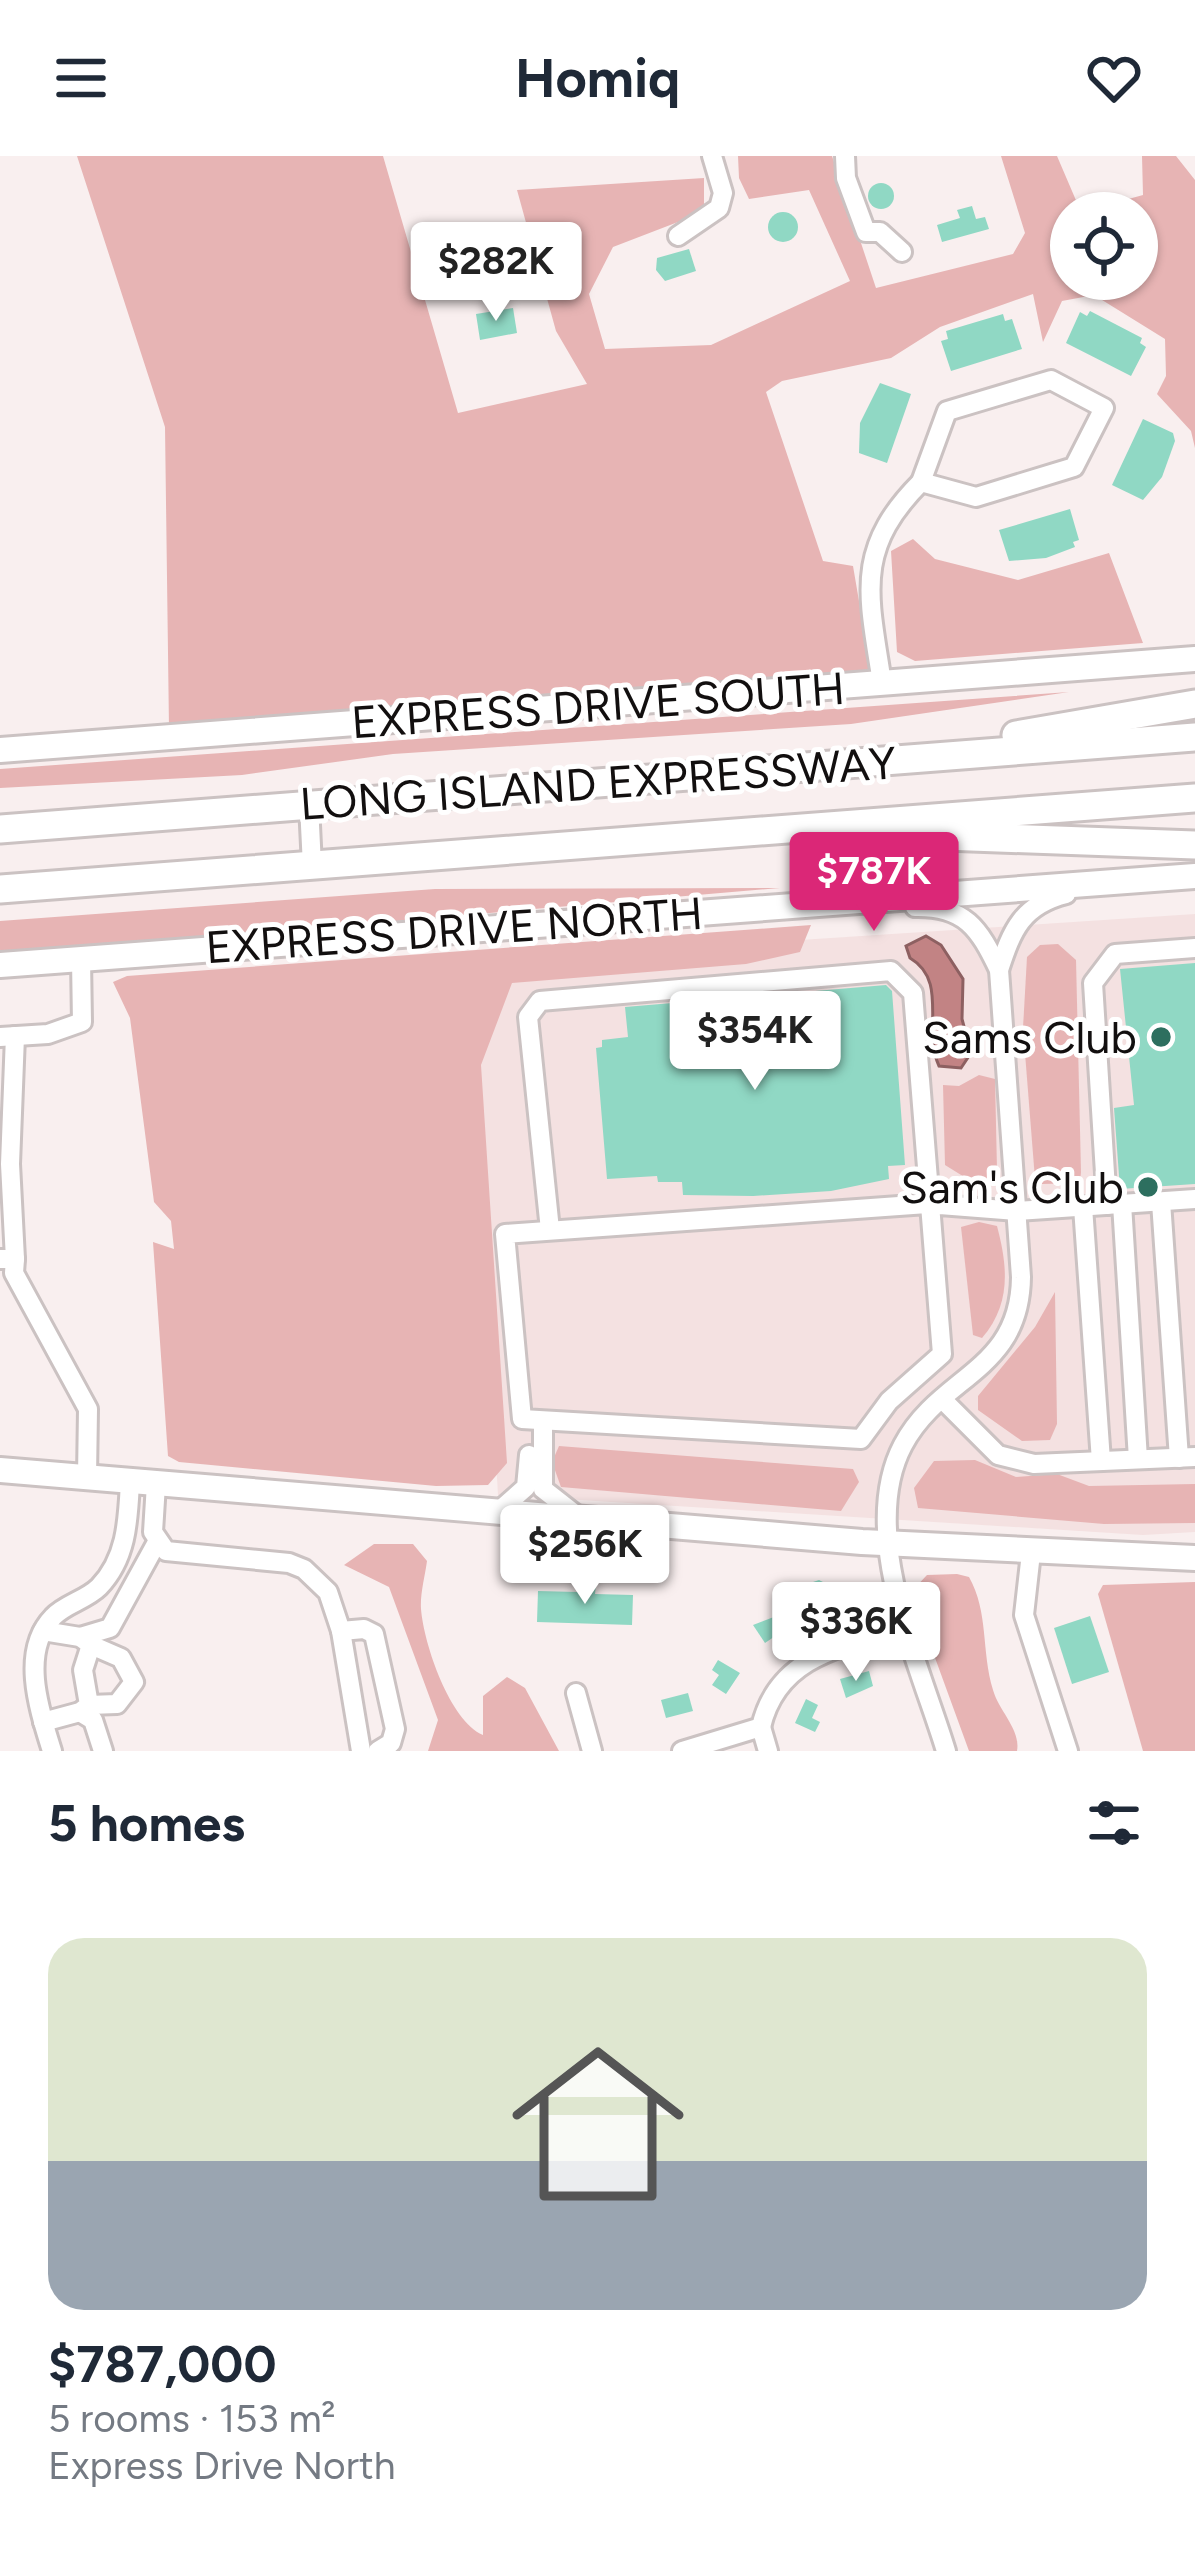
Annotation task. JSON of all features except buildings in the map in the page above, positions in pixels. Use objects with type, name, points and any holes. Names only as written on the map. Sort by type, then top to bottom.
[{"type":"highway","points":[[776,770],[1195,704]]},
{"type":"highway","name":"LONG ISLAND EXPRESSWAY","points":[[0,829],[1195,737]]},
{"type":"highway","name":"LONG ISLAND EXPRESSWAY","points":[[0,889],[1195,798]]},
{"type":"highway","points":[[696,836],[942,836],[1195,845]]},
{"type":"main road","name":"EXPRESS DRIVE SOUTH","points":[[0,750],[1195,658]]},
{"type":"main road","name":"EXPRESS DRIVE NORTH","points":[[0,965],[1195,876]]},
{"type":"main road","points":[[0,1470],[887,1544],[1195,1558]]},
{"type":"street","points":[[678,236],[709,220],[719,208],[723,193],[712,156]]},
{"type":"street","points":[[844,156],[846,178],[866,232],[880,232],[902,252]]},
{"type":"street","points":[[882,683],[867,573],[876,542],[895,509],[921,482],[947,411],[1051,380],[1104,407],[1073,467],[976,497],[921,482]]},
{"type":"street","points":[[309,805],[312,866]]},
{"type":"street","points":[[946,1751],[887,1544],[897,1459],[910,1434],[996,1354],[1015,1326],[1021,1294],[999,970],[1014,927],[1046,899],[1114,882]]},
{"type":"street","points":[[746,908],[947,908],[974,923],[999,970]]},
{"type":"street","points":[[1138,1460],[1093,983],[1115,954],[1195,948]]},
{"type":"street","points":[[81,958],[82,1022],[73,1029],[7,1037],[8,1259],[88,1409],[87,1477]]},
{"type":"street","points":[[550,1230],[528,1017],[540,1001],[891,971],[913,993],[928,1204],[942,1354],[889,1401],[861,1439],[522,1419],[505,1234],[928,1204],[1017,1211],[1195,1199]]},
{"type":"street","points":[[944,1400],[998,1455],[1034,1464],[1187,1457],[1161,1202]]},
{"type":"street","points":[[1083,1207],[1101,1461]]},
{"type":"street","points":[[499,1511],[526,1487],[536,1420]]},
{"type":"street","points":[[536,1420],[542,1489],[580,1518]]},
{"type":"street","points":[[52,1751],[34,1690],[43,1631],[54,1615],[99,1588],[112,1570],[127,1537],[130,1482]]},
{"type":"street","points":[[85,1641],[110,1628],[156,1544],[156,1484]]},
{"type":"street","points":[[156,1544],[172,1552],[290,1563],[304,1569],[328,1592],[361,1751]]},
{"type":"street","points":[[1030,1552],[1024,1615],[1069,1751]]},
{"type":"street","points":[[338,1628],[364,1629],[380,1645],[395,1730],[391,1743],[378,1751]]},
{"type":"street","points":[[768,1751],[761,1727],[767,1700],[782,1678],[806,1660],[909,1628]]},
{"type":"street","points":[[43,1631],[85,1641],[121,1658],[134,1682],[117,1704],[85,1708],[43,1722]]},
{"type":"street","points":[[85,1641],[85,1708],[103,1751]]},
{"type":"street","points":[[576,1693],[592,1751]]},
{"type":"street","points":[[682,1751],[761,1727]]},
{"type":"shaded area","points":[[77,156],[383,156],[458,413],[587,384],[556,331],[517,190],[704,178],[704,212],[613,247],[589,294],[605,349],[711,345],[850,281],[809,190],[749,199],[739,178],[738,156],[832,156],[876,288],[1013,254],[1025,233],[1001,156],[1057,156],[1072,192],[1050,192],[1050,300],[1067,300],[1062,301],[1043,342],[1033,294],[940,327],[891,358],[782,381],[766,392],[823,561],[853,566],[873,683],[169,728],[165,427]]},
{"type":"shaded area","points":[[1142,156],[1176,156],[1195,180],[1195,448],[1191,431],[1157,394],[1166,376],[1165,339],[1102,300],[1158,300],[1158,192],[1143,192]]},
{"type":"shaded area","points":[[913,539],[935,559],[1018,580],[1109,553],[1143,643],[915,661],[897,652],[891,551]]},
{"type":"shaded area","points":[[1069,692],[851,724],[393,754],[242,775],[0,788],[0,769]]},
{"type":"shaded area","points":[[780,888],[0,955],[0,921],[435,889]]},
{"type":"shaded area","points":[[1195,914],[1195,1532],[1143,1535],[498,1495],[468,962]]},
{"type":"shaded area","points":[[811,925],[800,952],[746,964],[512,983],[481,1065],[507,1463],[488,1485],[436,1486],[179,1462],[168,1456],[153,1242],[174,1249],[171,1221],[154,1202],[130,1018],[113,982],[127,976]]},
{"type":"shaded area","points":[[926,936],[941,945],[963,979],[962,1019],[971,1053],[961,1068],[939,1066],[934,1052],[929,979],[906,946]]},
{"type":"shaded area","points":[[1058,944],[1076,960],[1081,1172],[1080,1183],[1042,1184],[1035,1179],[1023,1028],[1027,957],[1040,945]]},
{"type":"shaded area","points":[[979,1075],[995,1079],[997,1170],[990,1179],[974,1183],[945,1165],[943,1085],[959,1086]]},
{"type":"shaded area","points":[[979,1222],[997,1226],[1005,1271],[998,1312],[982,1338],[973,1335],[961,1227]]},
{"type":"shaded area","points":[[1055,1292],[1057,1424],[1050,1440],[1022,1441],[978,1410],[978,1396],[1035,1327]]},
{"type":"shaded area","points":[[559,1446],[853,1469],[859,1482],[841,1511],[561,1487],[552,1462]]},
{"type":"shaded area","points":[[975,1460],[1016,1477],[1057,1474],[1089,1486],[1195,1484],[1195,1523],[1104,1524],[918,1508],[914,1488],[934,1461]]},
{"type":"shaded area","points":[[374,1544],[413,1544],[427,1561],[421,1603],[427,1642],[450,1698],[471,1727],[483,1735],[483,1696],[507,1677],[525,1688],[559,1751],[428,1751],[438,1720],[389,1587],[344,1565]]},
{"type":"shaded area","points":[[927,1575],[969,1577],[975,1591],[993,1690],[1016,1736],[1017,1751],[969,1751],[911,1592]]},
{"type":"shaded area","points":[[1195,1582],[1195,1751],[1143,1751],[1098,1594],[1103,1585]]},
{"type":"place","name":"Sams Club","points":[[1161,1037]]},
{"type":"place","name":"Sam's Club","points":[[1148,1187]]}]
